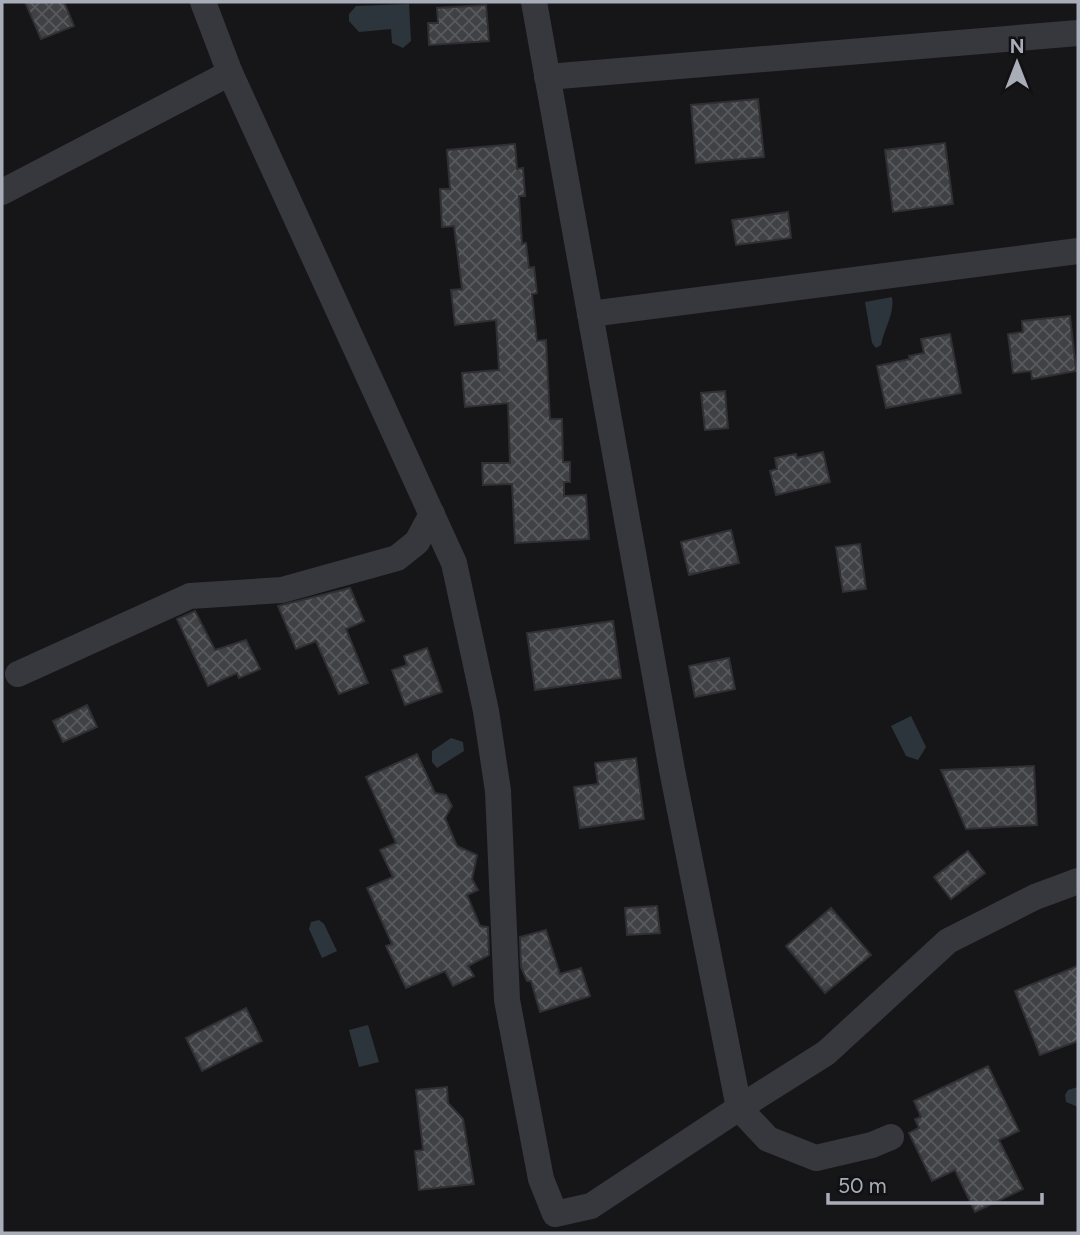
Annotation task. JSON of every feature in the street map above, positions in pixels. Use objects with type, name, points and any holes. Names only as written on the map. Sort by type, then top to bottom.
[{"type":"street","points":[[203,2],[230,73],[454,563],[486,711],[498,791],[507,1000],[541,1179],[557,1224],[591,1206],[826,1052],[948,941],[1035,897],[1078,881]]},
{"type":"street","points":[[534,2],[672,770],[739,1108],[768,1139],[816,1158],[872,1146],[891,1137]]},
{"type":"street","points":[[547,77],[1078,33]]},
{"type":"street","points":[[2,192],[230,73]]},
{"type":"street","points":[[590,314],[1078,251]]},
{"type":"street","points":[[18,674],[190,596],[282,590],[397,558],[416,542],[432,514]]},
{"type":"shaded area","points":[[409,4],[411,41],[403,48],[392,43],[391,29],[359,32],[349,21],[349,14],[356,6]]},
{"type":"shaded area","points":[[892,297],[889,321],[881,345],[876,348],[872,343],[865,302]]},
{"type":"shaded area","points":[[911,716],[926,747],[918,760],[906,756],[891,726]]},
{"type":"shaded area","points":[[451,738],[463,742],[464,751],[437,768],[432,762],[432,751]]},
{"type":"shaded area","points":[[319,920],[324,924],[337,951],[322,958],[309,929],[311,922]]},
{"type":"shaded area","points":[[368,1025],[379,1062],[359,1067],[349,1030]]},
{"type":"shaded area","points":[[1078,1087],[1078,1107],[1066,1102],[1065,1095],[1068,1090]]},
{"type":"building","points":[[25,2],[64,2],[74,26],[41,39]]},
{"type":"building","points":[[486,5],[489,41],[429,45],[428,23],[438,23],[437,8]]},
{"type":"building","points":[[758,99],[764,157],[696,163],[691,105]]},
{"type":"building","points":[[945,143],[953,204],[893,212],[885,150]]},
{"type":"building","points":[[515,144],[517,169],[523,168],[525,196],[519,196],[522,244],[526,243],[529,268],[534,267],[537,293],[532,294],[537,341],[546,340],[550,419],[562,419],[563,462],[570,462],[570,482],[564,482],[564,496],[586,495],[589,539],[515,543],[512,484],[483,485],[482,463],[510,463],[508,403],[465,407],[462,373],[499,370],[496,320],[455,325],[451,290],[462,289],[454,226],[442,227],[440,189],[450,189],[447,150]]},
{"type":"building","points":[[788,212],[791,238],[736,245],[732,220]]},
{"type":"building","points":[[1070,316],[1076,371],[1032,379],[1031,371],[1013,373],[1008,334],[1023,332],[1022,321]]},
{"type":"building","points":[[950,334],[961,393],[886,408],[877,366],[924,353],[921,339]]},
{"type":"building","points":[[725,391],[728,428],[705,430],[701,393]]},
{"type":"building","points":[[823,452],[830,482],[776,495],[770,471],[777,469],[775,458],[796,454],[797,458]]},
{"type":"building","points":[[731,530],[739,563],[689,575],[681,542]]},
{"type":"building","points":[[860,544],[866,589],[843,592],[836,547]]},
{"type":"building","points":[[350,588],[364,621],[346,629],[368,683],[339,694],[316,641],[296,649],[278,606]]},
{"type":"building","points":[[195,611],[215,650],[246,640],[260,669],[239,678],[237,673],[208,686],[177,619]]},
{"type":"building","points":[[613,621],[621,678],[535,690],[527,633]]},
{"type":"building","points":[[427,648],[442,692],[405,705],[392,670],[407,665],[404,656]]},
{"type":"building","points":[[729,658],[735,689],[695,697],[689,666]]},
{"type":"building","points":[[87,705],[97,727],[63,742],[53,721]]},
{"type":"building","points":[[417,754],[435,793],[446,795],[452,806],[445,818],[457,846],[477,855],[472,879],[478,890],[467,895],[480,926],[488,927],[489,955],[468,966],[474,976],[453,986],[445,971],[406,988],[386,946],[392,944],[367,888],[393,877],[380,850],[396,843],[366,777]]},
{"type":"building","points":[[636,758],[644,819],[580,828],[574,787],[598,784],[595,763]]},
{"type":"building","points":[[1034,766],[1037,825],[966,829],[941,770]]},
{"type":"building","points":[[968,851],[985,873],[951,899],[934,877]]},
{"type":"building","points":[[657,906],[660,933],[627,935],[625,908]]},
{"type":"building","points":[[831,908],[871,955],[825,993],[786,946]]},
{"type":"building","points":[[546,930],[560,974],[581,968],[590,996],[540,1012],[531,981],[527,981],[521,967],[520,937]]},
{"type":"building","points":[[1078,966],[1078,1041],[1040,1055],[1015,991]]},
{"type":"building","points":[[246,1008],[262,1041],[202,1071],[186,1038]]},
{"type":"building","points":[[988,1066],[1019,1131],[999,1140],[1023,1189],[975,1212],[955,1170],[932,1181],[909,1133],[919,1128],[915,1119],[921,1117],[914,1101]]},
{"type":"building","points":[[447,1087],[448,1103],[463,1119],[474,1184],[419,1190],[415,1151],[423,1150],[416,1090]]}]
